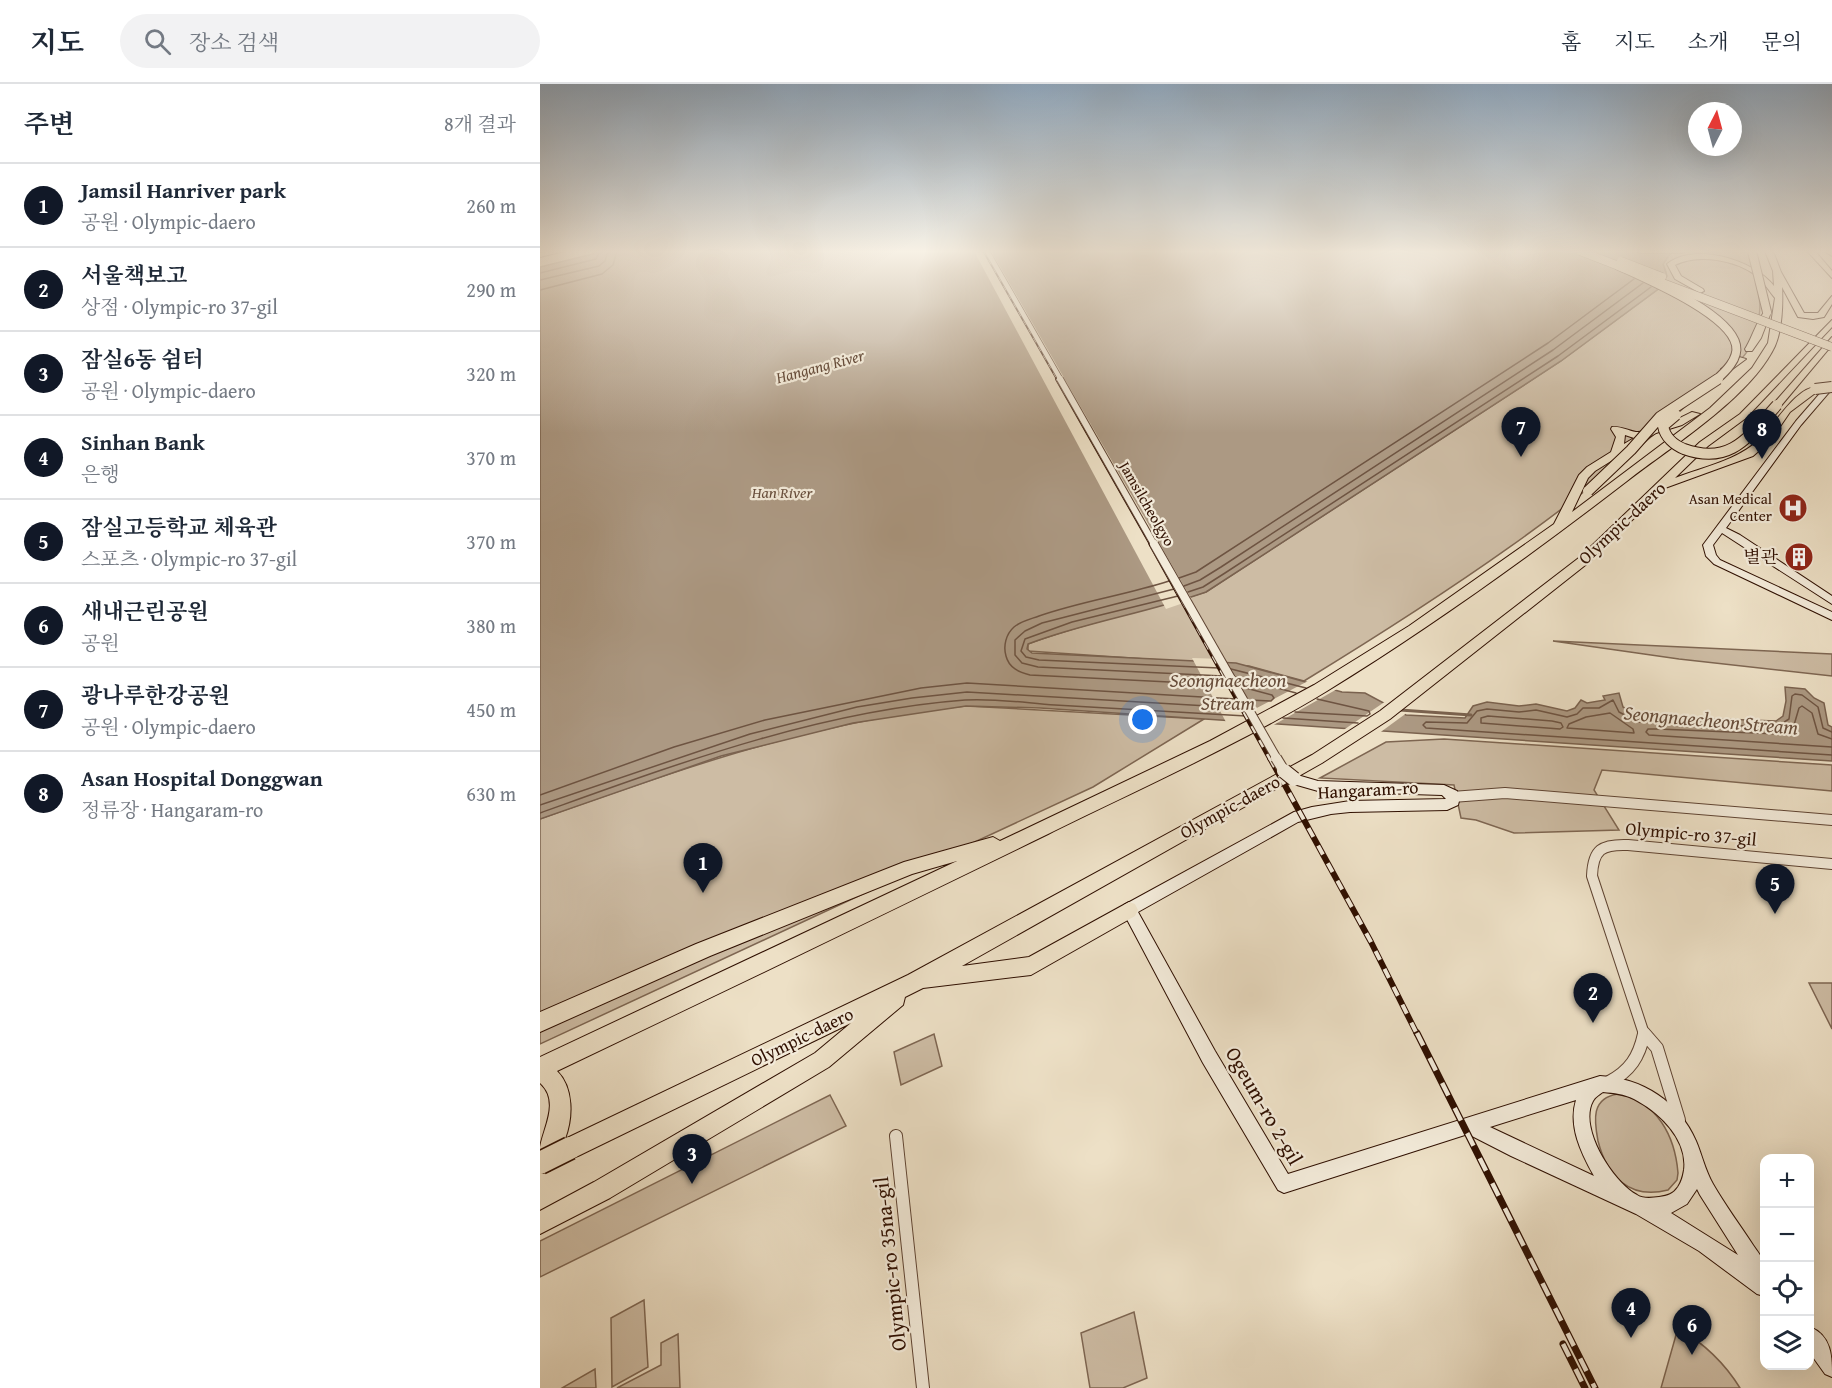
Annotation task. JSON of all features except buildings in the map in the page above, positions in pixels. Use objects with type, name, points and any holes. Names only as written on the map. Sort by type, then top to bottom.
[{"type":"highway","points":[[1706,312],[1718,320],[1735,347],[1735,358],[1724,371]]},
{"type":"highway","points":[[1767,312],[1757,338],[1742,359],[1727,374],[1665,423],[1663,430],[1666,436],[1675,443],[1695,452],[1716,455],[1737,449],[1832,340]]},
{"type":"highway","name":"Olympic-daero","points":[[540,1069],[1215,745],[1319,689],[1414,628],[1577,514],[1713,410],[1755,370],[1772,343],[1777,312]]},
{"type":"highway","points":[[1799,312],[1801,315],[1812,318],[1823,312]]},
{"type":"highway","name":"Olympic-daero","points":[[540,1165],[570,1148],[915,982],[1317,759],[1385,715],[1584,560],[1704,444],[1743,416],[1832,322]]},
{"type":"highway","points":[[1577,514],[1588,491],[1630,452],[1654,422],[1694,396],[1742,359]]},
{"type":"highway","points":[[1560,525],[1583,477],[1647,434],[1690,418],[1721,393],[1744,380]]},
{"type":"highway","points":[[1777,405],[1804,391],[1832,386]]},
{"type":"highway","points":[[1661,487],[1749,454],[1766,439],[1787,410],[1815,390]]},
{"type":"highway","points":[[1616,453],[1620,438],[1617,429],[1634,435],[1647,434]]},
{"type":"highway","points":[[540,1022],[703,950],[910,867],[1028,834]]},
{"type":"highway","points":[[540,1223],[602,1190],[822,1060],[915,982],[1031,966],[1129,910]]},
{"type":"highway","points":[[540,1069],[554,1083],[560,1105],[557,1132],[540,1165]]},
{"type":"main road","points":[[1745,312],[1814,337],[1832,340]]},
{"type":"main road","points":[[1752,312],[1814,337],[1832,347]]},
{"type":"main road","points":[[1832,386],[1808,409],[1708,545],[1711,556],[1717,562],[1832,616]]},
{"type":"main road","points":[[1721,530],[1737,537],[1832,602]]},
{"type":"main road","name":"Hangaram-ro","points":[[1129,910],[1294,818],[1311,812],[1342,807],[1447,805],[1451,803],[1452,797],[1444,790],[1318,786],[1289,775]]},
{"type":"main road","name":"Ogeum-ro 2-gil","points":[[1129,910],[1209,1057],[1284,1184],[1472,1127]]},
{"type":"main road","points":[[1603,1084],[1587,1094],[1582,1107],[1584,1127],[1597,1168],[1611,1186],[1633,1204],[1651,1207],[1670,1206],[1683,1195],[1692,1180],[1693,1160]]},
{"type":"main road","points":[[1472,1127],[1603,1084],[1634,1089],[1651,1097],[1683,1131],[1706,1189],[1760,1273]]},
{"type":"main road","points":[[1472,1127],[1685,1230],[1730,1259],[1760,1284]]},
{"type":"main road","points":[[1814,1343],[1832,1367]]},
{"type":"street","name":"Jamsilcheolgyo","points":[[1022,312],[1289,775]]},
{"type":"street","points":[[1452,797],[1505,793],[1832,820]]},
{"type":"street","name":"Olympic-ro 37-gil","points":[[1683,1131],[1657,1048],[1644,1034],[1592,876],[1592,863],[1596,853],[1604,846],[1628,844],[1832,864]]},
{"type":"street","points":[[1603,1084],[1620,1077],[1633,1066],[1640,1053],[1644,1034]]},
{"type":"street","name":"Olympic-ro 35na-gil","points":[[896,1136],[923,1388]]},
{"type":"shaded area","points":[[1627,312],[1760,312],[1759,322],[1750,347],[1734,366],[1607,473],[1510,547],[1408,616],[1304,681],[1249,666],[1028,651],[1028,644],[1050,636],[1206,592],[1561,361]]},
{"type":"shaded area","points":[[1553,641],[1832,654],[1832,676],[1679,659]]},
{"type":"shaded area","points":[[966,706],[1204,719],[1093,787],[540,1044],[540,819],[644,782],[750,749],[857,723]]},
{"type":"shaded area","points":[[1444,739],[1832,765],[1832,791],[1602,770],[1594,790],[1619,830],[1514,833],[1476,820],[1461,818],[1454,785],[1320,778],[1386,742]]},
{"type":"shaded area","points":[[1809,983],[1832,983],[1832,1029]]},
{"type":"shaded area","points":[[934,1034],[942,1066],[901,1085],[894,1052]]},
{"type":"shaded area","points":[[1618,1094],[1643,1104],[1662,1122],[1673,1146],[1678,1173],[1677,1180],[1668,1190],[1654,1192],[1631,1188],[1614,1175],[1607,1165],[1598,1141],[1596,1111],[1603,1100]]},
{"type":"shaded area","points":[[830,1095],[846,1126],[540,1277],[540,1241]]},
{"type":"shaded area","points":[[644,1300],[648,1367],[612,1387],[611,1318]]},
{"type":"shaded area","points":[[1134,1312],[1147,1378],[1123,1388],[1090,1388],[1081,1333]]},
{"type":"shaded area","points":[[1678,1328],[1713,1354],[1740,1388],[1661,1388]]},
{"type":"shaded area","points":[[678,1334],[680,1388],[617,1388],[661,1365],[661,1343]]},
{"type":"shaded area","points":[[595,1369],[596,1388],[562,1388]]},
{"type":"water","name":"Han River","points":[[540,312],[1627,312],[1561,361],[1206,592],[1050,636],[1028,644],[1027,649],[1032,653],[1236,663],[1342,692],[1365,693],[1406,715],[1465,718],[1473,706],[1487,702],[1519,706],[1536,704],[1567,711],[1575,708],[1581,700],[1587,703],[1605,700],[1603,696],[1619,693],[1623,707],[1639,716],[1776,721],[1783,716],[1786,701],[1785,687],[1805,689],[1814,698],[1824,703],[1828,725],[1832,727],[1832,761],[1040,708],[966,706],[853,723],[721,756],[540,819]]},
{"type":"pier","points":[[1007,312],[1026,312],[1192,600],[1166,609]]},
{"type":"pier","points":[[1192,658],[1224,659],[1253,710],[1310,680],[1339,688],[1270,727],[1227,724]]},
{"type":"pier","points":[[1386,701],[1408,712],[1378,734],[1342,731]]},
{"type":"waterway","name":"Seongnaecheon Stream","points":[[1400,710],[1471,715]]},
{"type":"railway","points":[[1019,312],[1058,380]]},
{"type":"railway","points":[[1057,379],[1152,546]]},
{"type":"railway","points":[[1151,544],[1270,759]]},
{"type":"railway","points":[[1270,758],[1371,942],[1417,1034]]},
{"type":"railway","points":[[1417,1033],[1595,1388]]},
{"type":"railway","points":[[1563,1344],[1585,1388]]},
{"type":"place","name":"광나루한강공원","points":[[1521,457]]},
{"type":"place","name":"Asan Hospital Donggwan","points":[[1762,459]]},
{"type":"place","name":"Asan Medical Center","points":[[1793,508]]},
{"type":"place","name":"별관","points":[[1799,557]]},
{"type":"place","name":"Jamsil Hanriver park","points":[[703,893]]},
{"type":"place","name":"잠실고등학교 체육관","points":[[1775,914]]},
{"type":"place","name":"서울책보고","points":[[1593,1023]]},
{"type":"place","name":"잠실6동 쉼터","points":[[692,1184]]},
{"type":"place","name":"Sinhan Bank","points":[[1631,1338]]},
{"type":"place","name":"새내근린공원","points":[[1692,1355]]},
{"type":"water label","name":"Hangang River","points":[[820,366]]}]
